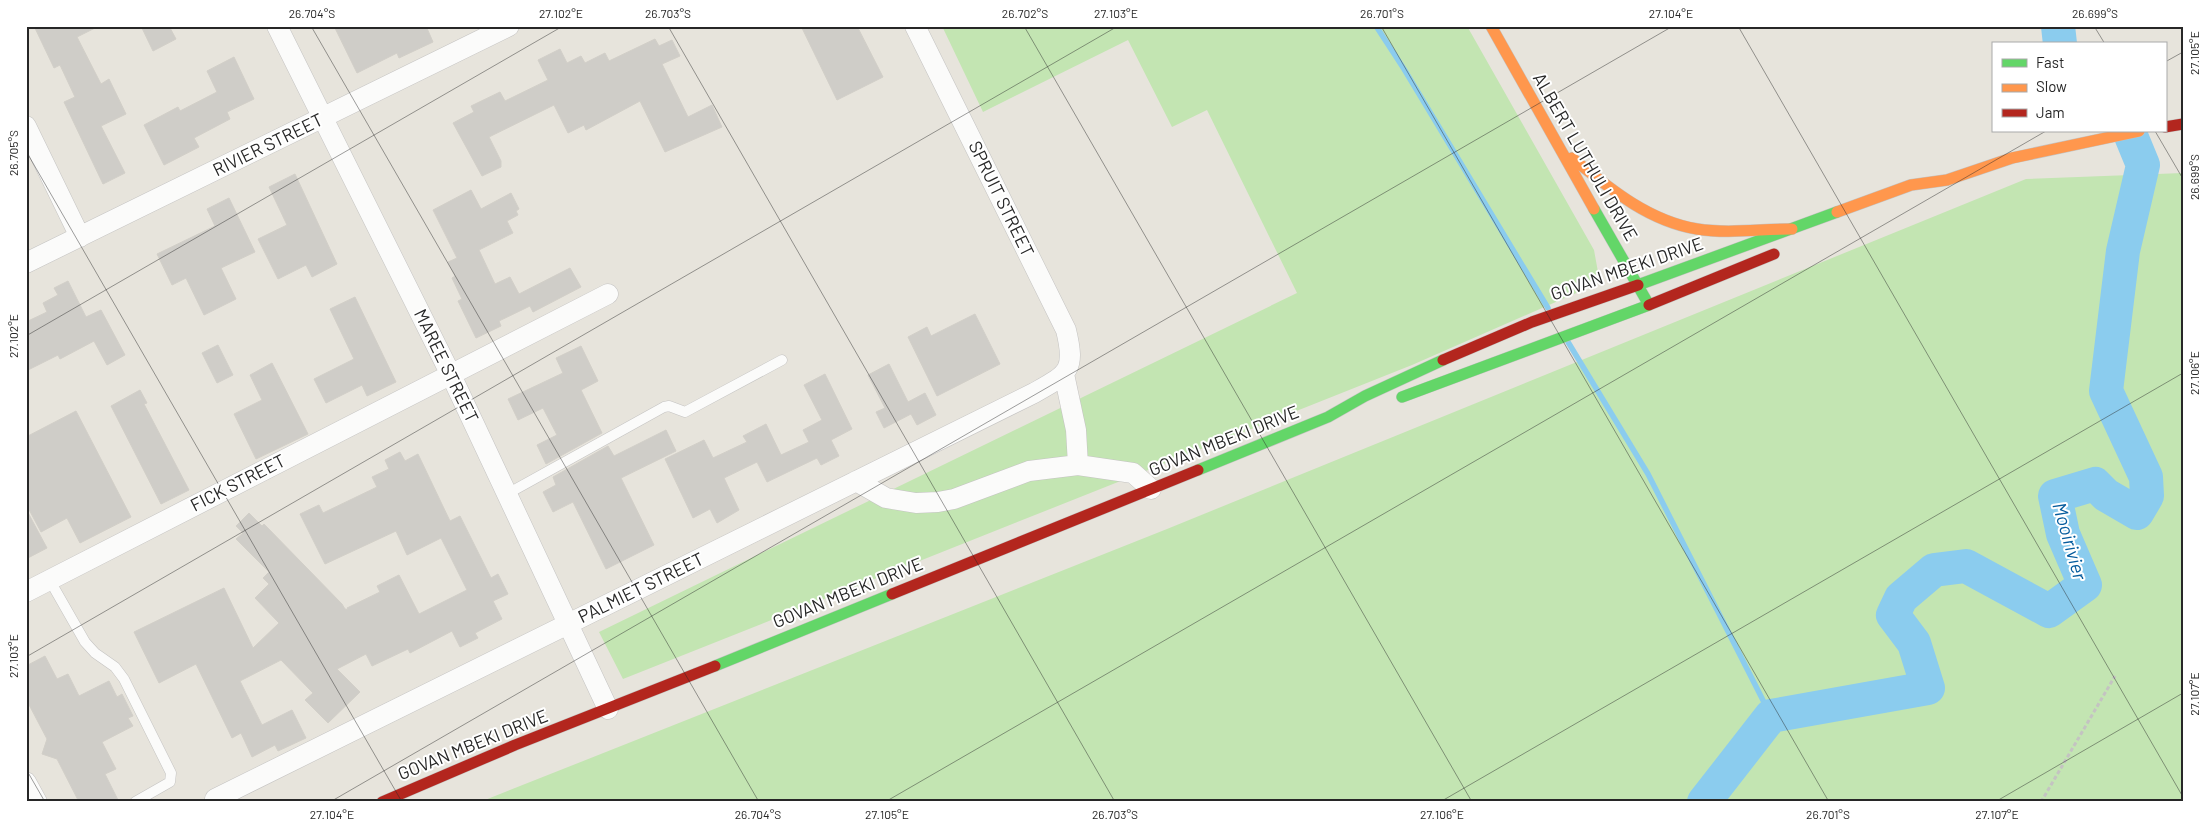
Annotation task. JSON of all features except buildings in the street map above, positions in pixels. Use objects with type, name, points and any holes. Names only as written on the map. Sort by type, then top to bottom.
[{"type":"main road","name":"ALBERT LUTHULI DRIVE","points":[[1491,26],[1649,305]]},
{"type":"main road","name":"GOVAN MBEKI DRIVE","points":[[1918,197],[1948,180],[2012,158],[2134,132]]},
{"type":"main road","points":[[1561,150],[1629,203],[1665,221],[1697,229],[1792,229]]},
{"type":"main road","name":"GOVAN MBEKI DRIVE","points":[[382,802],[516,745],[1328,417],[1355,401],[1498,335],[1570,306],[1638,285],[1911,185],[1948,180]]},
{"type":"main road","points":[[1387,402],[1649,305],[1787,249]]},
{"type":"main road","name":"GOVAN MBEKI DRIVE","points":[[1328,417],[1359,413]]},
{"type":"street","name":"MAREE STREET","points":[[277,26],[451,375],[608,709]]},
{"type":"street","name":"RIVIER STREET","points":[[26,263],[509,26]]},
{"type":"street","name":"SPRUIT STREET","points":[[915,26],[1066,330],[1071,361],[1064,374]]},
{"type":"street","points":[[26,126],[80,237]]},
{"type":"street","name":"FICK STREET","points":[[26,592],[608,294]]},
{"type":"street","points":[[1064,374],[1076,430],[1078,465]]},
{"type":"street","name":"PALMIET STREET","points":[[215,799],[1034,393],[1064,374]]},
{"type":"street","points":[[856,481],[886,498],[916,503],[938,502],[954,498],[1029,470],[1078,465],[1133,473],[1151,489]]},
{"type":"street","points":[[26,782],[37,802]]},
{"type":"lane","points":[[507,494],[664,407],[669,406],[685,412],[782,360]]},
{"type":"lane","points":[[49,579],[85,642],[95,653],[115,666],[124,679],[171,773],[170,782],[135,802]]},
{"type":"path","points":[[2041,802],[2116,676]]},
{"type":"green space","points":[[942,26],[1467,26],[1594,250],[1598,272],[1583,290],[1412,365],[623,679],[599,632],[1297,293],[1207,110],[1172,127],[1128,40],[983,112]]},
{"type":"green space","points":[[2183,173],[2183,802],[480,802],[1167,529],[2026,179]]},
{"type":"waterway","points":[[1376,26],[1404,69],[1548,308]]},
{"type":"waterway","name":"Mooirivier","points":[[2058,26],[2060,42]]},
{"type":"waterway","name":"Mooirivier","points":[[1704,802],[1771,716],[1928,688],[1914,643],[1893,615],[1901,598],[1934,570],[1966,566],[2049,611],[2085,585],[2063,534],[2055,496],[2095,484],[2106,495],[2137,513],[2147,496],[2146,477],[2106,391],[2123,251],[2143,165],[2129,132]]},
{"type":"waterway","points":[[1568,342],[1648,474],[1771,716]]},
{"type":"traffic: fast","points":[[1402,397],[1649,305],[1594,209]]},
{"type":"traffic: fast","points":[[1638,285],[1837,212]]},
{"type":"traffic: fast","points":[[1198,470],[1328,417],[1365,396],[1443,360]]},
{"type":"traffic: fast","points":[[715,666],[892,594]]},
{"type":"traffic: slow","points":[[1491,26],[1594,209]]},
{"type":"traffic: slow","points":[[1837,212],[1911,185],[1947,180],[2012,158],[2134,132]]},
{"type":"traffic: slow","points":[[1572,158],[1630,202],[1662,219],[1679,225],[1721,231],[1792,229]]},
{"type":"traffic: jam","points":[[2166,127],[2183,124]]},
{"type":"traffic: jam","points":[[1649,305],[1774,254]]},
{"type":"traffic: jam","points":[[1443,360],[1532,322],[1638,285]]},
{"type":"traffic: jam","points":[[892,594],[1198,470]]},
{"type":"traffic: jam","points":[[382,802],[515,745],[715,666]]}]
